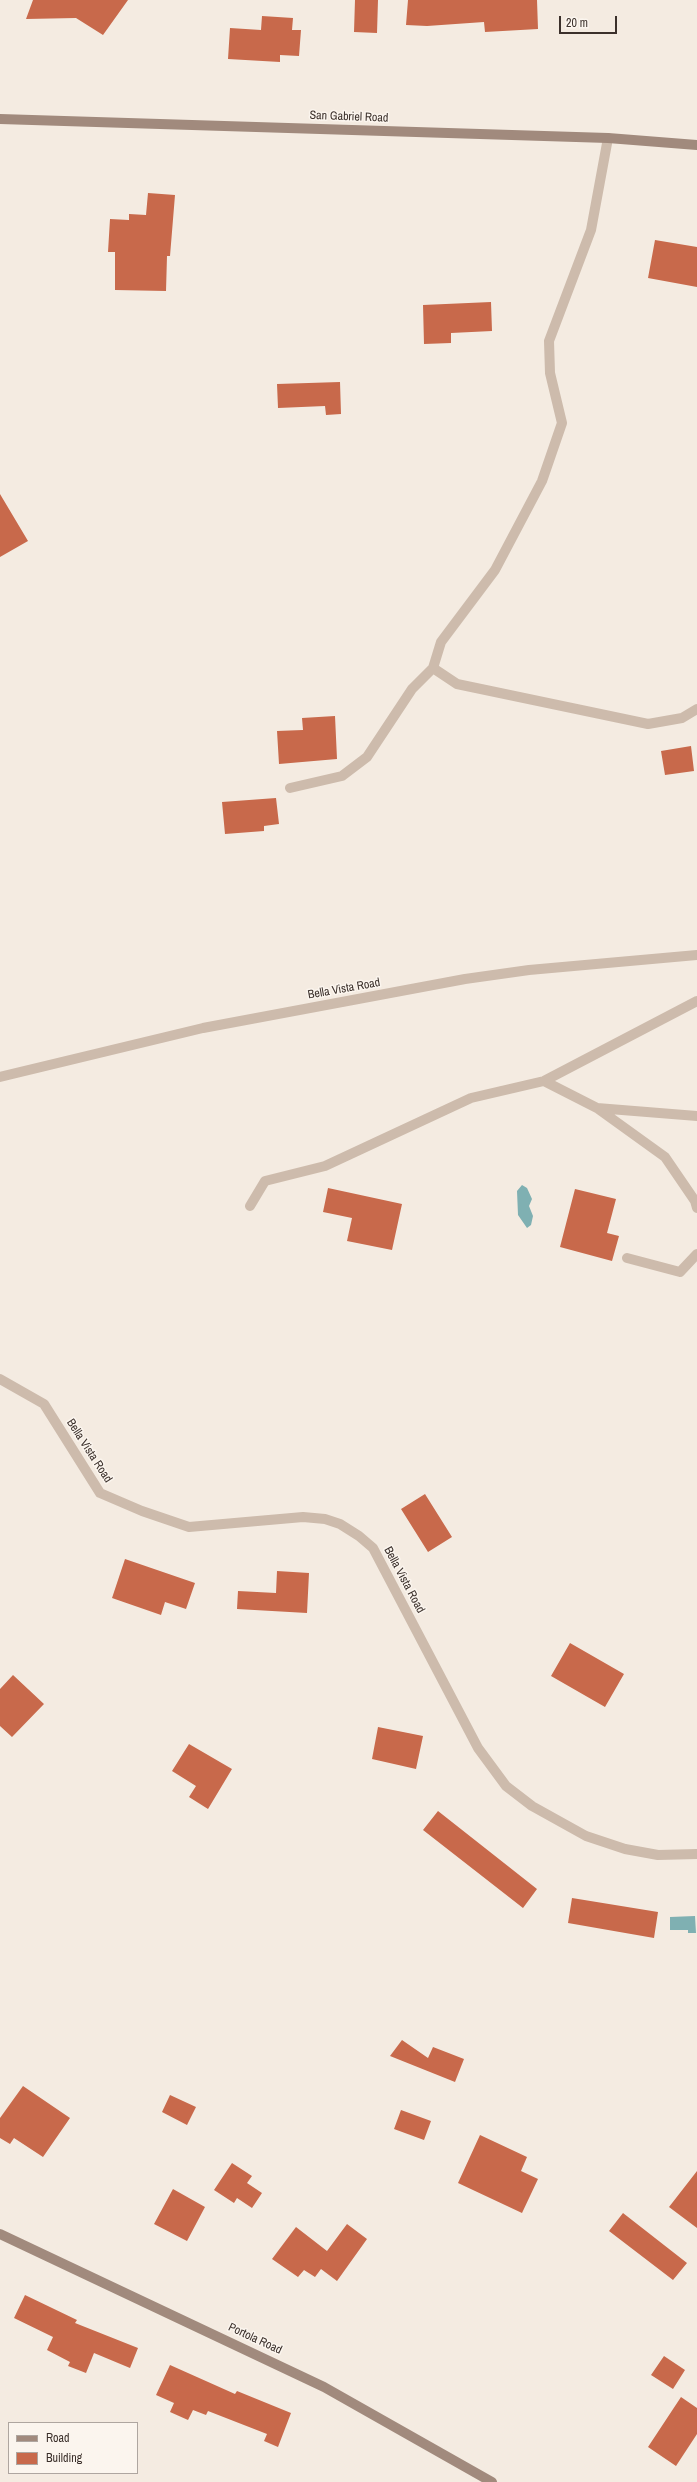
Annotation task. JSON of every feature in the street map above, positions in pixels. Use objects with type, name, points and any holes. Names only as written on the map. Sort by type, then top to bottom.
[{"type":"street","name":"San Gabriel Road","points":[[0,119],[608,138],[697,145]]},
{"type":"street","points":[[290,788],[342,776],[366,757],[412,689],[433,668],[441,642],[495,570],[542,481],[562,423],[550,373],[549,341],[591,230],[608,138]]},
{"type":"street","points":[[433,668],[457,684],[648,724],[682,718],[697,708]]},
{"type":"street","name":"Bella Vista Road","points":[[0,1077],[203,1028],[465,979],[529,970],[697,956]]},
{"type":"street","points":[[250,1206],[265,1181],[325,1166],[471,1098],[544,1081],[697,1001]]},
{"type":"street","points":[[544,1081],[597,1108],[665,1157],[695,1201],[697,1208]]},
{"type":"street","points":[[597,1108],[697,1116]]},
{"type":"street","points":[[627,1258],[680,1272],[697,1254]]},
{"type":"street","name":"Bella Vista Road","points":[[0,1379],[44,1404],[100,1493],[142,1511],[189,1527],[303,1517],[325,1519],[340,1524],[359,1536],[373,1548],[478,1748],[506,1786],[532,1806],[586,1836],[625,1849],[658,1855],[697,1854]]},
{"type":"street","name":"Portola Road","points":[[0,2234],[324,2387],[492,2482]]},
{"type":"water","points":[[522,1185],[527,1188],[532,1199],[529,1206],[533,1216],[531,1225],[527,1228],[518,1215],[517,1191]]},
{"type":"water","points":[[695,1916],[696,1933],[688,1933],[688,1930],[670,1930],[670,1917]]},
{"type":"building","points":[[33,0],[128,0],[103,35],[76,18],[26,19]]},
{"type":"building","points":[[355,0],[378,0],[377,33],[354,32]]},
{"type":"building","points":[[408,0],[537,0],[538,29],[485,32],[484,22],[427,26],[406,25]]},
{"type":"building","points":[[262,16],[293,18],[292,30],[301,30],[299,56],[280,55],[280,62],[228,59],[230,28],[261,30]]},
{"type":"building","points":[[148,193],[175,195],[170,256],[167,256],[166,291],[115,290],[115,252],[108,252],[110,219],[129,220],[129,214],[146,215]]},
{"type":"building","points":[[655,240],[697,247],[697,287],[648,278]]},
{"type":"building","points":[[491,302],[492,331],[451,333],[451,343],[424,344],[423,305]]},
{"type":"building","points":[[340,382],[341,414],[326,415],[325,406],[278,408],[277,384]]},
{"type":"building","points":[[0,494],[28,541],[0,557]]},
{"type":"building","points":[[335,716],[337,759],[279,764],[277,731],[303,730],[302,718]]},
{"type":"building","points":[[691,746],[694,771],[665,775],[661,751]]},
{"type":"building","points":[[276,798],[279,824],[264,826],[264,831],[225,834],[222,802]]},
{"type":"building","points":[[328,1188],[402,1204],[392,1250],[347,1241],[352,1218],[323,1212]]},
{"type":"building","points":[[575,1189],[616,1199],[607,1233],[619,1236],[612,1261],[560,1247]]},
{"type":"building","points":[[425,1494],[452,1537],[428,1552],[401,1509]]},
{"type":"building","points":[[125,1559],[195,1583],[186,1609],[165,1602],[161,1615],[112,1598]]},
{"type":"building","points":[[277,1571],[309,1573],[307,1613],[237,1609],[238,1591],[276,1593]]},
{"type":"building","points":[[570,1643],[624,1674],[605,1707],[551,1676]]},
{"type":"building","points":[[13,1675],[44,1704],[12,1737],[0,1726],[0,1689]]},
{"type":"building","points":[[378,1727],[423,1736],[416,1769],[372,1759]]},
{"type":"building","points":[[189,1744],[232,1769],[208,1809],[189,1797],[196,1786],[172,1771]]},
{"type":"building","points":[[438,1811],[537,1889],[523,1908],[423,1830]]},
{"type":"building","points":[[572,1898],[658,1912],[654,1938],[568,1923]]},
{"type":"building","points":[[402,2040],[428,2058],[433,2047],[464,2059],[455,2082],[390,2056]]},
{"type":"building","points":[[23,2086],[70,2118],[43,2157],[14,2138],[10,2144],[0,2138],[0,2118]]},
{"type":"building","points":[[170,2095],[196,2107],[187,2125],[162,2112]]},
{"type":"building","points":[[401,2110],[431,2121],[424,2140],[394,2129]]},
{"type":"building","points":[[480,2135],[527,2157],[521,2171],[538,2179],[522,2213],[458,2183]]},
{"type":"building","points":[[232,2163],[252,2176],[247,2183],[262,2193],[252,2208],[237,2198],[234,2203],[214,2190]]},
{"type":"building","points":[[697,2171],[697,2228],[669,2207]]},
{"type":"building","points":[[173,2189],[205,2207],[187,2241],[154,2224]]},
{"type":"building","points":[[623,2213],[687,2263],[673,2280],[609,2231]]},
{"type":"building","points":[[347,2224],[367,2239],[337,2281],[321,2269],[315,2277],[304,2270],[298,2277],[272,2259],[296,2227],[327,2251]]},
{"type":"building","points":[[25,2295],[77,2320],[75,2323],[138,2348],[130,2368],[94,2353],[86,2373],[68,2366],[70,2362],[47,2350],[53,2337],[14,2318]]},
{"type":"building","points":[[664,2356],[685,2370],[673,2389],[651,2375]]},
{"type":"building","points":[[170,2365],[235,2394],[237,2391],[291,2413],[278,2447],[264,2441],[267,2434],[208,2411],[206,2415],[193,2410],[188,2420],[170,2412],[174,2403],[156,2395]]},
{"type":"building","points":[[681,2397],[697,2408],[697,2434],[676,2466],[648,2447]]}]
